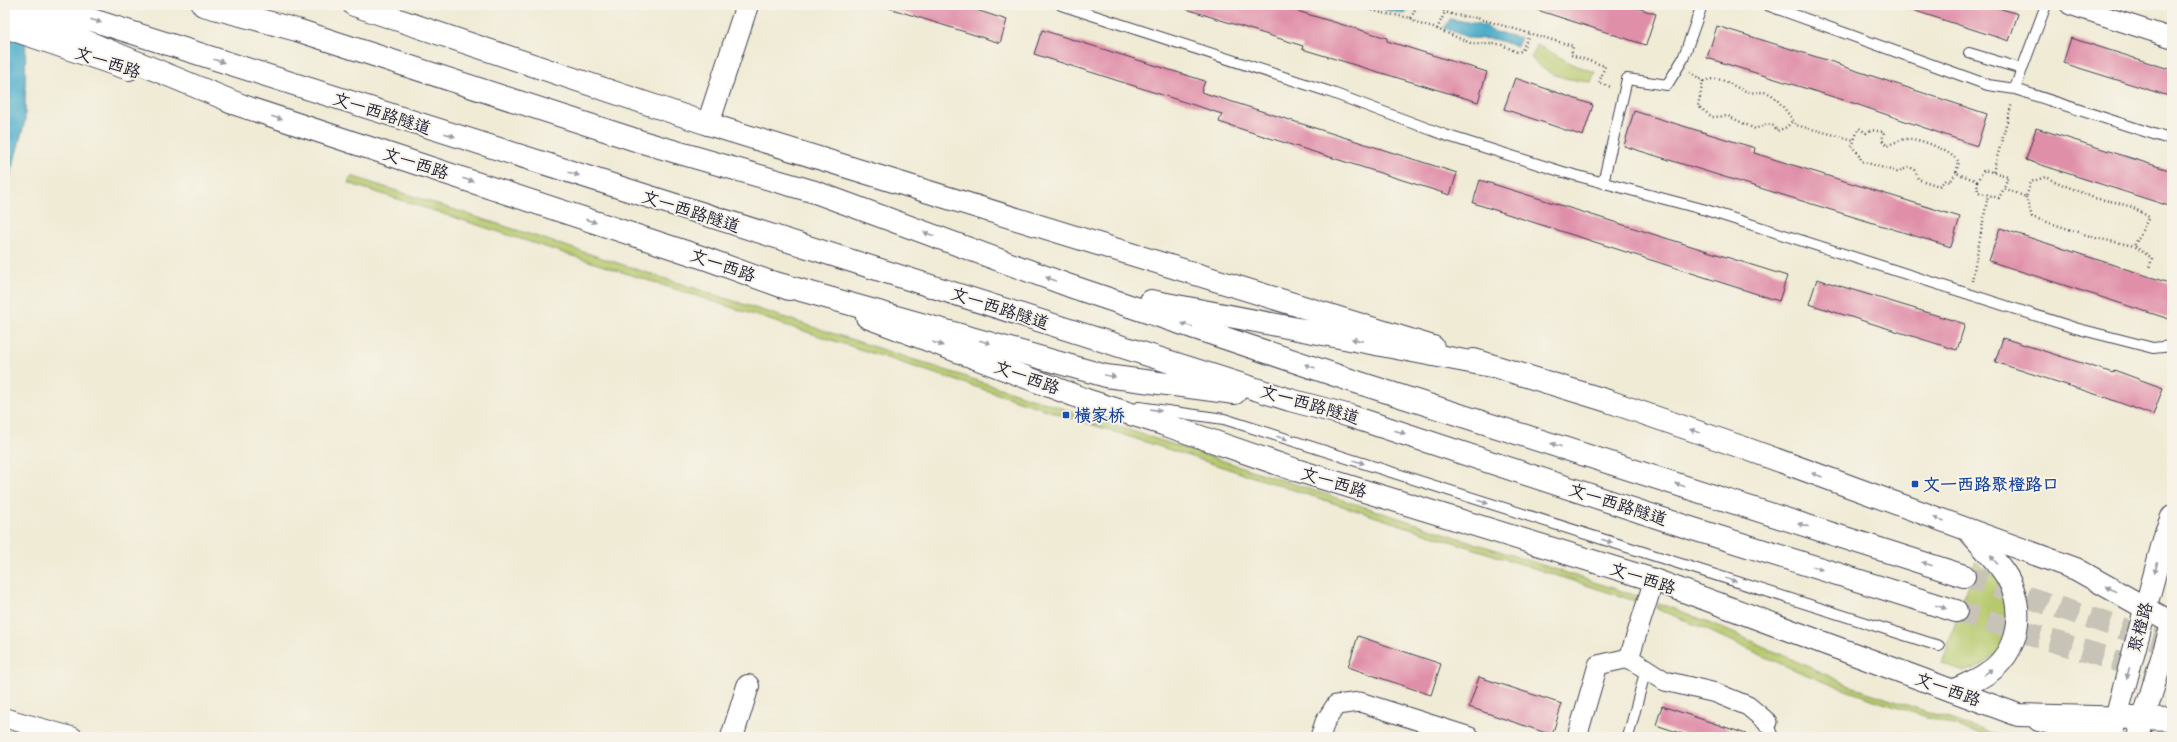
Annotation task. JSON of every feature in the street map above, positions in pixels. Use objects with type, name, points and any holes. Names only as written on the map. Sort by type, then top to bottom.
[{"type":"main road","name":"文一西路隧道","points":[[203,5],[297,30],[642,142],[815,192],[1070,286],[1347,379],[1964,576]]},
{"type":"main road","points":[[229,5],[297,30]]},
{"type":"main road","points":[[354,5],[708,124],[975,207],[1121,250],[1623,406],[2076,569],[2172,624]]},
{"type":"main road","points":[[708,124],[748,5]]},
{"type":"main road","points":[[5,8],[44,18]]},
{"type":"main road","name":"文一西路隧道","points":[[44,18],[1290,400],[1350,416],[1679,525],[1956,611]]},
{"type":"main road","points":[[5,27],[44,18]]},
{"type":"main road","name":"文一西路","points":[[44,18],[248,108],[772,282],[1089,401],[1163,424],[1296,470],[1654,580],[2018,715],[2113,727],[2141,728],[2172,719]]},
{"type":"main road","points":[[772,282],[1106,376],[1290,400]]},
{"type":"main road","points":[[1070,286],[1491,366]]},
{"type":"main road","name":"聚橙路","points":[[2113,727],[2166,532],[2172,517]]},
{"type":"main road","points":[[1953,691],[1987,674],[2001,662],[2012,646],[2018,622],[2018,605],[2014,589],[2007,575],[1967,529]]},
{"type":"main road","name":"聚橙路","points":[[2141,728],[2172,624]]},
{"type":"main road","points":[[732,737],[748,686]]},
{"type":"main road","points":[[2018,715],[2106,737]]},
{"type":"street","points":[[2070,5],[2172,38]]},
{"type":"street","points":[[1629,658],[1654,580]]},
{"type":"street","points":[[1577,737],[1598,665],[1629,658],[1665,681],[1716,693],[1748,706],[1770,730]]},
{"type":"street","points":[[1320,737],[1325,722],[1336,705],[1360,702],[1470,737]]},
{"type":"street","points":[[5,718],[74,737]]},
{"type":"lane","points":[[1061,5],[1330,92],[1445,135],[1563,172],[1706,210],[2075,328],[2153,348],[2172,346]]},
{"type":"lane","points":[[1603,182],[1627,79],[1667,85],[1680,65],[1702,5]]},
{"type":"lane","points":[[1767,5],[1988,85],[2015,89],[2172,140]]},
{"type":"lane","points":[[2015,89],[2046,5]]},
{"type":"lane","points":[[1969,53],[2022,69]]},
{"type":"lane","points":[[1089,401],[1224,419],[1939,646]]},
{"type":"lane","points":[[1628,737],[1646,668]]},
{"type":"path","points":[[1353,5],[1411,18],[1416,23],[1438,29],[1473,44],[1500,44],[1517,52],[1522,51],[1529,34]]},
{"type":"path","points":[[1411,18],[1417,5]]},
{"type":"path","points":[[1438,5],[1444,12],[1477,18],[1573,46],[1571,55],[1605,66],[1598,83],[1624,92]]},
{"type":"path","points":[[1438,29],[1444,12]]},
{"type":"path","points":[[1680,65],[1704,81]]},
{"type":"path","points":[[1704,81],[1713,78],[1725,80],[1751,93],[1759,91],[1773,96],[1783,109],[1791,115],[1796,125],[1854,140],[1855,138]]},
{"type":"path","points":[[1704,81],[1698,106],[1712,117],[1728,116],[1755,129],[1767,124],[1774,126],[1777,131],[1786,127],[1793,120]]},
{"type":"path","points":[[1993,172],[2015,89]]},
{"type":"path","points":[[1859,128],[1866,133],[1871,130],[1884,132],[1882,140],[1887,146],[1909,139],[1926,143],[1956,157],[1959,162],[1956,173],[1950,182],[1946,180],[1939,186],[1918,179],[1915,170],[1910,167],[1897,172],[1861,161],[1860,155],[1852,147],[1855,138],[1859,128]]},
{"type":"path","points":[[1984,170],[2008,176],[1999,198],[1978,192],[1978,181],[1984,170]]},
{"type":"path","points":[[1956,173],[1978,181]]},
{"type":"path","points":[[2134,246],[2149,217],[2132,207],[2094,198],[2045,177],[2031,182],[2026,196],[2032,217],[2096,238],[2134,246],[2152,258],[2149,269]]},
{"type":"path","points":[[2004,188],[2026,196]]},
{"type":"path","points":[[1970,294],[1975,258],[1988,195]]},
{"type":"green space","points":[[1537,45],[1574,65],[1595,72],[1591,82],[1558,76],[1543,69],[1531,57]]},
{"type":"green space","points":[[351,176],[1637,596],[1635,601],[348,183]]},
{"type":"green space","points":[[1975,562],[1994,575],[2008,595],[2010,620],[2002,649],[1984,664],[1964,672],[1942,664]]},
{"type":"green space","points":[[1659,603],[1711,623],[1858,689],[2004,737],[1990,737],[1881,702],[1817,679],[1657,609]]},
{"type":"water","points":[[5,5],[26,5],[25,121],[5,195]]},
{"type":"water","points":[[1375,5],[1410,6],[1405,14],[1386,10]]},
{"type":"water","points":[[1450,19],[1485,25],[1492,31],[1521,38],[1517,46],[1493,39],[1469,38],[1444,28]]},
{"type":"building","points":[[889,5],[961,5],[1007,20],[1000,43],[889,8]]},
{"type":"building","points":[[1184,5],[1288,5],[1287,8],[1387,38],[1387,41],[1487,72],[1478,102],[1302,49],[1303,46],[1183,8]]},
{"type":"building","points":[[1531,5],[1628,5],[1656,14],[1646,45],[1531,8]]},
{"type":"building","points":[[1906,5],[1989,5],[2018,14],[2009,41],[1906,8]]},
{"type":"building","points":[[1717,26],[1839,64],[1987,114],[1977,146],[1853,103],[1707,58]]},
{"type":"building","points":[[1042,30],[1205,81],[1201,92],[1457,173],[1450,195],[1219,122],[1222,114],[1034,54]]},
{"type":"building","points":[[2071,38],[2172,70],[2172,97],[2063,63]]},
{"type":"building","points":[[1515,78],[1593,105],[1583,136],[1504,109]]},
{"type":"building","points":[[1634,111],[1755,148],[1754,153],[1960,217],[1951,247],[1624,146]]},
{"type":"building","points":[[2036,128],[2172,171],[2172,207],[2026,160]]},
{"type":"building","points":[[1480,180],[1787,276],[1779,301],[1473,203]]},
{"type":"building","points":[[2000,228],[2172,284],[2172,320],[1989,261]]},
{"type":"building","points":[[1817,279],[1965,324],[1957,350],[1809,304]]},
{"type":"building","points":[[2003,338],[2113,373],[2114,370],[2163,388],[2153,415],[2104,397],[1995,362]]},
{"type":"building","points":[[1358,636],[1441,664],[1431,695],[1348,667]]},
{"type":"building","points":[[1479,677],[1562,704],[1552,735],[1469,707]]},
{"type":"building","points":[[1662,706],[1746,734],[1746,737],[1692,737],[1656,725]]},
{"type":"tunnel","points":[[1964,576],[2172,645]]},
{"type":"tunnel","points":[[1956,611],[2172,678]]},
{"type":"place","name":"横家桥","points":[[1066,415]]},
{"type":"place","name":"文一西路聚橙路口","points":[[1915,484]]}]
